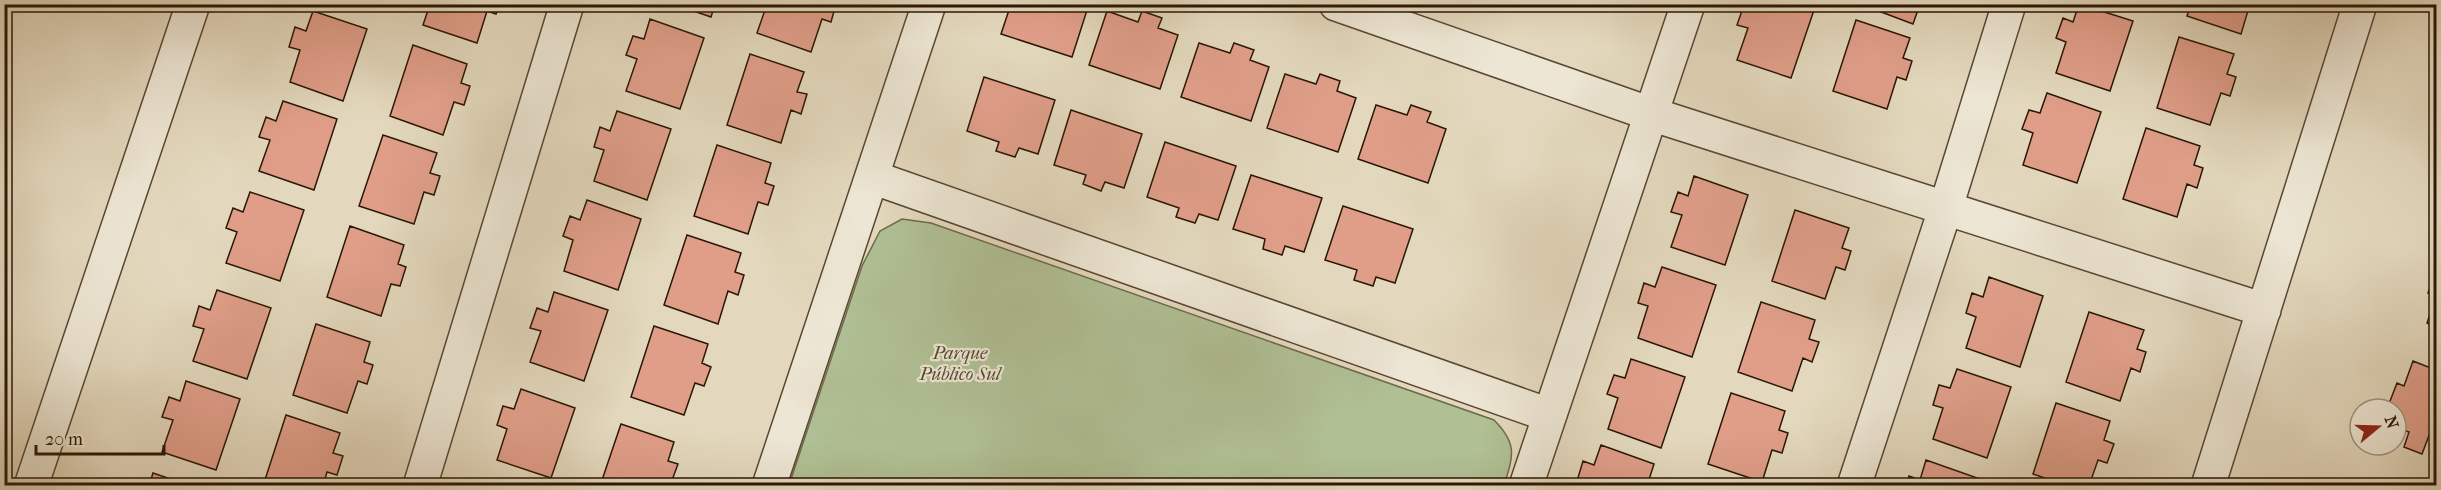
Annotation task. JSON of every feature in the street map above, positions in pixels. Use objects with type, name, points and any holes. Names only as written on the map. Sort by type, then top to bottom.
[{"type":"street","points":[[32,486],[193,4]]},
{"type":"street","points":[[420,486],[567,4]]},
{"type":"street","points":[[769,486],[929,4]]},
{"type":"street","points":[[1336,4],[1651,114],[2264,310]]},
{"type":"street","points":[[1526,486],[1688,4]]},
{"type":"street","points":[[1854,486],[1946,207],[2008,4]]},
{"type":"street","points":[[2208,486],[2360,4]]},
{"type":"street","points":[[872,177],[1550,415]]},
{"type":"green space","name":"Parque Público Sul","points":[[902,219],[931,223],[1494,420],[1510,443],[1510,465],[1504,485],[789,485],[862,266],[880,231]]},
{"type":"building","points":[[430,4],[500,4],[496,14],[487,11],[477,43],[423,25]]},
{"type":"building","points":[[673,4],[715,4],[711,17]]},
{"type":"building","points":[[767,4],[836,4],[831,22],[822,19],[811,52],[757,33]]},
{"type":"building","points":[[1011,4],[1089,4],[1072,57],[1001,34]]},
{"type":"building","points":[[1756,4],[1806,4],[1815,7],[1791,78],[1737,60],[1748,28],[1737,25],[1744,5],[1755,9]]},
{"type":"building","points":[[1860,4],[1920,4],[1913,24]]},
{"type":"building","points":[[2079,4],[2133,21],[2110,91],[2056,73],[2066,42],[2056,38],[2063,18],[2073,22]]},
{"type":"building","points":[[2191,4],[2250,4],[2241,34],[2187,16]]},
{"type":"building","points":[[313,11],[367,29],[343,101],[290,82],[300,50],[289,47],[295,27],[306,31]]},
{"type":"building","points":[[1107,11],[1138,22],[1142,11],[1162,18],[1158,28],[1178,35],[1160,89],[1089,65]]},
{"type":"building","points":[[650,19],[704,38],[680,109],[626,91],[637,59],[626,55],[633,36],[644,39]]},
{"type":"building","points":[[1856,20],[1910,38],[1903,58],[1912,61],[1906,80],[1897,77],[1887,109],[1833,91]]},
{"type":"building","points":[[2179,37],[2234,54],[2227,74],[2236,77],[2230,96],[2221,93],[2210,125],[2157,108]]},
{"type":"building","points":[[1199,43],[1230,53],[1234,43],[1254,50],[1250,60],[1269,67],[1251,121],[1181,97]]},
{"type":"building","points":[[413,45],[467,64],[461,83],[470,86],[464,105],[454,102],[443,135],[390,116]]},
{"type":"building","points":[[750,54],[804,72],[797,92],[807,94],[801,114],[791,110],[781,143],[727,125]]},
{"type":"building","points":[[1285,74],[1316,84],[1320,74],[1340,81],[1337,91],[1356,98],[1338,152],[1267,128]]},
{"type":"building","points":[[984,77],[1055,100],[1038,154],[1019,148],[1015,157],[996,151],[999,142],[967,131]]},
{"type":"building","points":[[2047,93],[2101,112],[2077,183],[2023,165],[2033,133],[2022,129],[2029,110],[2040,113]]},
{"type":"building","points":[[283,101],[337,119],[314,190],[259,171],[270,140],[259,137],[266,117],[276,121]]},
{"type":"building","points":[[1376,105],[1407,115],[1411,105],[1431,112],[1427,122],[1446,129],[1428,183],[1358,159]]},
{"type":"building","points":[[1071,110],[1142,134],[1124,188],[1105,182],[1101,191],[1083,184],[1086,175],[1054,165]]},
{"type":"building","points":[[617,111],[671,129],[647,200],[594,181],[604,150],[594,147],[600,127],[610,131]]},
{"type":"building","points":[[2146,128],[2200,146],[2194,165],[2203,168],[2197,188],[2187,184],[2177,217],[2123,199]]},
{"type":"building","points":[[383,135],[437,153],[430,173],[440,176],[434,195],[424,192],[414,224],[359,206]]},
{"type":"building","points":[[1165,142],[1236,166],[1218,220],[1199,214],[1195,223],[1176,217],[1179,208],[1147,197]]},
{"type":"building","points":[[717,145],[771,163],[765,183],[774,186],[768,205],[758,202],[748,234],[694,216]]},
{"type":"building","points":[[1251,175],[1322,198],[1304,252],[1285,246],[1282,255],[1263,249],[1265,239],[1233,229]]},
{"type":"building","points":[[1694,176],[1748,195],[1725,265],[1671,247],[1682,215],[1671,212],[1678,192],[1688,196]]},
{"type":"building","points":[[250,192],[304,210],[280,281],[226,263],[237,232],[226,228],[233,208],[243,212]]},
{"type":"building","points":[[587,200],[641,219],[618,290],[564,271],[573,240],[563,236],[570,216],[580,220]]},
{"type":"building","points":[[1343,206],[1413,229],[1395,283],[1376,277],[1373,286],[1354,280],[1357,270],[1325,260]]},
{"type":"building","points":[[1795,210],[1849,228],[1842,248],[1851,251],[1845,270],[1836,267],[1825,299],[1772,281]]},
{"type":"building","points":[[350,226],[404,245],[398,264],[406,267],[400,286],[391,284],[381,316],[327,297]]},
{"type":"building","points":[[687,235],[741,253],[735,272],[744,275],[738,295],[728,291],[718,324],[664,305]]},
{"type":"building","points":[[1662,267],[1716,285],[1692,357],[1638,338],[1648,306],[1638,303],[1644,283],[1655,287]]},
{"type":"building","points":[[2436,270],[2436,296],[2428,293]]},
{"type":"building","points":[[1989,277],[2043,296],[2020,367],[1966,348],[1976,317],[1966,313],[1972,293],[1983,297]]},
{"type":"building","points":[[217,290],[271,308],[247,379],[193,361],[204,329],[193,326],[199,306],[210,310]]},
{"type":"building","points":[[554,292],[608,310],[584,381],[530,362],[541,331],[530,328],[537,308],[548,312]]},
{"type":"building","points":[[2436,296],[2436,327],[2427,323]]},
{"type":"building","points":[[1761,302],[1815,320],[1809,339],[1819,342],[1812,362],[1803,358],[1792,391],[1738,372]]},
{"type":"building","points":[[2089,312],[2144,330],[2137,349],[2146,352],[2140,372],[2131,368],[2120,401],[2066,382]]},
{"type":"building","points":[[316,324],[370,342],[364,362],[373,365],[367,384],[358,381],[347,413],[293,395]]},
{"type":"building","points":[[654,326],[708,344],[702,363],[711,367],[704,386],[695,383],[684,415],[631,397]]},
{"type":"building","points":[[1631,359],[1685,377],[1661,448],[1608,429],[1618,398],[1607,394],[1614,375],[1625,378]]},
{"type":"building","points":[[2413,361],[2436,370],[2436,417],[2422,454],[2408,449],[2408,397],[2392,397],[2397,383],[2404,386]]},
{"type":"building","points":[[1957,369],[2011,387],[1987,458],[1933,439],[1943,408],[1933,405],[1939,385],[1950,388]]},
{"type":"building","points":[[186,381],[240,399],[216,470],[162,452],[173,420],[162,417],[169,397],[180,401]]},
{"type":"building","points":[[521,389],[575,408],[551,478],[497,460],[507,429],[497,425],[503,406],[514,409]]},
{"type":"building","points":[[1731,393],[1785,411],[1779,430],[1788,433],[1782,453],[1772,450],[1762,482],[1708,464]]},
{"type":"building","points":[[2056,403],[2110,421],[2104,440],[2114,444],[2107,463],[2098,460],[2089,486],[2068,486],[2033,474]]},
{"type":"building","points":[[286,415],[340,433],[333,453],[343,456],[337,475],[327,472],[323,486],[263,486]]},
{"type":"building","points":[[621,424],[674,442],[668,461],[678,464],[671,483],[662,481],[660,486],[600,486]]},
{"type":"building","points":[[1601,445],[1654,464],[1647,486],[1587,486],[1577,481],[1583,461],[1594,465]]},
{"type":"building","points":[[1926,460],[1980,479],[1978,486],[1906,486],[1909,476],[1920,480]]},
{"type":"building","points":[[153,473],[191,486],[149,486]]},
{"type":"building","points":[[1700,480],[1717,486],[1698,486]]}]
